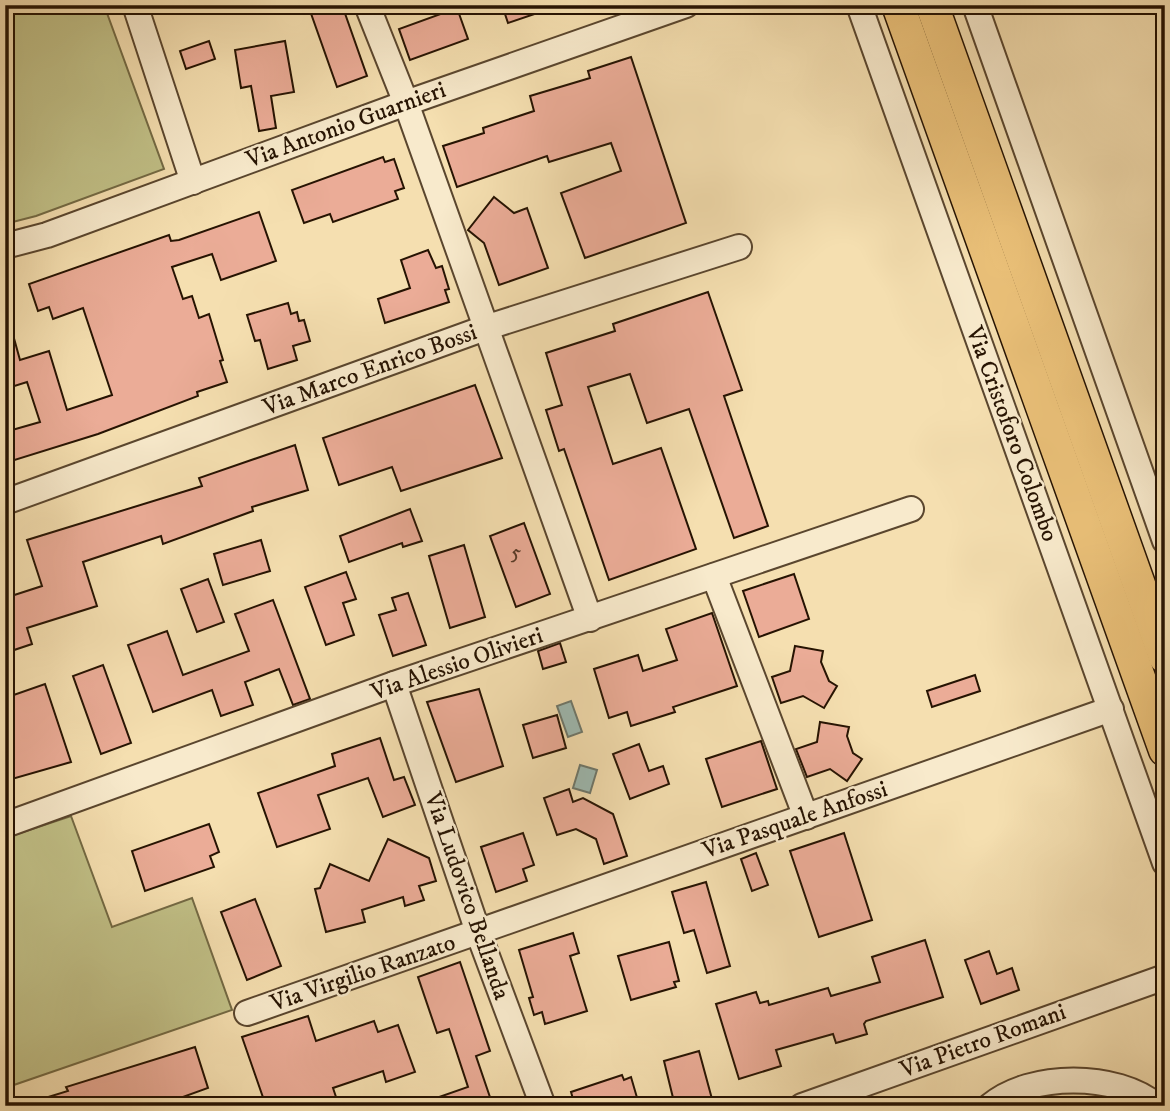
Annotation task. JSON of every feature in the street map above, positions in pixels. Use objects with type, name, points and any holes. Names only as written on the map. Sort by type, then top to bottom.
[{"type":"main road","name":"Via Cristoforo Colombo","points":[[898,5],[1165,750]]},
{"type":"main road","points":[[932,5],[1165,657]]},
{"type":"street","points":[[135,5],[193,182]]},
{"type":"street","points":[[367,5],[406,103],[590,619]]},
{"type":"street","name":"Via Antonio Guarnieri","points":[[5,246],[47,235],[406,103],[686,5]]},
{"type":"street","name":"Via Cristoforo Colombo","points":[[859,5],[1165,863]]},
{"type":"street","points":[[975,5],[1163,531]]},
{"type":"street","name":"Via Marco Enrico Bossi","points":[[5,502],[485,328],[739,247]]},
{"type":"street","name":"Via Alessio Olivieri","points":[[5,825],[394,684],[911,509]]},
{"type":"street","points":[[714,576],[806,817]]},
{"type":"street","name":"Via Ludovico Bellanda","points":[[394,684],[478,932],[543,1106]]},
{"type":"street","name":"Via Pasquale Anfossi","points":[[478,932],[1111,709]]},
{"type":"street","name":"Via Virgilio Ranzato","points":[[247,1013],[478,932]]},
{"type":"street","name":"Via Pietro Romani","points":[[802,1106],[1165,977]]},
{"type":"street","points":[[990,1106],[999,1098],[1032,1083],[1094,1082],[1133,1090],[1157,1106]]},
{"type":"shaded area","points":[[5,5],[104,5],[164,169],[36,216],[5,224]]},
{"type":"shaded area","points":[[71,816],[112,927],[192,898],[232,1010],[5,1088],[5,838]]},
{"type":"water","points":[[571,701],[582,732],[568,737],[557,706]]},
{"type":"water","points":[[580,765],[597,770],[590,793],[573,788]]},
{"type":"building","points":[[308,5],[342,5],[367,76],[337,87]]},
{"type":"building","points":[[502,5],[551,5],[552,8],[508,23]]},
{"type":"building","points":[[457,8],[468,39],[410,60],[399,29]]},
{"type":"building","points":[[209,41],[215,59],[186,69],[180,51]]},
{"type":"building","points":[[285,41],[294,92],[271,96],[276,128],[259,131],[251,86],[241,88],[235,50]]},
{"type":"building","points":[[631,57],[686,223],[585,258],[561,193],[621,171],[611,143],[549,162],[547,156],[457,187],[443,146],[484,133],[483,128],[534,111],[530,96],[590,78],[588,71]]},
{"type":"building","points":[[383,157],[385,162],[394,159],[404,188],[395,191],[398,199],[333,222],[330,214],[304,223],[292,190]]},
{"type":"building","points":[[494,197],[514,213],[527,208],[548,268],[499,285],[484,243],[468,230]]},
{"type":"building","points":[[259,212],[276,261],[221,280],[212,254],[172,267],[183,299],[192,296],[199,318],[209,314],[227,382],[197,392],[198,396],[98,434],[5,463],[5,432],[40,422],[27,382],[5,389],[5,325],[10,324],[20,360],[49,351],[67,410],[112,395],[83,308],[53,319],[49,307],[38,311],[29,284],[169,235],[171,241],[179,240]]},
{"type":"building","points":[[428,250],[436,268],[442,266],[449,289],[445,290],[449,302],[385,323],[378,299],[410,288],[401,260]]},
{"type":"building","points":[[708,292],[742,390],[724,396],[768,526],[734,538],[689,409],[647,423],[630,374],[588,387],[613,464],[661,448],[696,549],[609,580],[564,449],[559,451],[546,410],[562,405],[546,353],[615,331],[613,324]]},
{"type":"building","points":[[288,303],[291,314],[297,312],[299,321],[304,320],[310,341],[293,346],[297,360],[268,369],[260,340],[255,341],[247,315]]},
{"type":"building","points":[[475,385],[502,458],[401,491],[392,467],[339,485],[323,438]]},
{"type":"building","points":[[295,445],[308,490],[252,507],[253,511],[163,544],[161,536],[83,562],[97,606],[27,628],[32,644],[5,653],[5,598],[42,586],[27,540],[202,486],[199,478]]},
{"type":"building","points":[[410,509],[422,541],[403,547],[402,543],[349,562],[340,536]]},
{"type":"building","points":[[524,523],[550,594],[516,607],[490,536]]},
{"type":"building","points":[[261,540],[270,571],[223,585],[214,554]]},
{"type":"building","points":[[464,545],[485,617],[450,628],[429,556]]},
{"type":"building","points":[[346,572],[356,599],[343,603],[354,635],[326,645],[305,587]]},
{"type":"building","points":[[794,574],[809,619],[759,637],[743,591]]},
{"type":"building","points":[[208,579],[224,622],[197,632],[181,589]]},
{"type":"building","points":[[408,593],[426,645],[393,656],[379,615],[396,610],[392,598]]},
{"type":"building","points":[[273,600],[310,699],[293,705],[279,669],[245,682],[253,705],[221,716],[212,690],[153,712],[128,645],[167,631],[183,675],[249,651],[235,614]]},
{"type":"building","points":[[712,613],[737,686],[673,707],[675,712],[631,726],[627,712],[609,718],[594,669],[638,655],[643,671],[677,660],[666,629]]},
{"type":"building","points":[[560,643],[566,662],[543,669],[538,651]]},
{"type":"building","points":[[795,646],[823,651],[821,662],[829,681],[837,686],[824,708],[803,696],[781,703],[772,677],[790,671]]},
{"type":"building","points":[[103,665],[131,743],[101,754],[73,676]]},
{"type":"building","points":[[975,675],[980,691],[932,707],[927,691]]},
{"type":"building","points":[[45,684],[71,762],[5,781],[5,698]]},
{"type":"building","points":[[479,689],[503,766],[456,782],[427,702]]},
{"type":"building","points":[[557,715],[566,748],[533,758],[523,725]]},
{"type":"building","points":[[820,722],[849,727],[847,736],[853,753],[862,759],[847,781],[830,769],[807,777],[796,749],[817,742]]},
{"type":"building","points":[[380,738],[394,780],[404,777],[415,805],[383,817],[368,778],[318,795],[330,829],[277,847],[258,793],[335,766],[332,754]]},
{"type":"building","points":[[761,741],[777,789],[722,807],[706,759]]},
{"type":"building","points":[[639,744],[649,771],[663,766],[669,784],[630,799],[613,754]]},
{"type":"building","points":[[569,789],[573,802],[583,798],[613,814],[627,856],[604,864],[596,839],[576,829],[557,835],[544,798]]},
{"type":"building","points":[[209,824],[219,852],[210,856],[214,867],[145,891],[132,851]]},
{"type":"building","points":[[523,833],[534,865],[523,869],[527,881],[496,892],[481,847]]},
{"type":"building","points":[[844,833],[872,920],[819,937],[790,851]]},
{"type":"building","points":[[388,839],[429,858],[436,881],[419,886],[424,900],[405,906],[403,897],[362,910],[365,922],[326,932],[315,889],[320,888],[330,864],[369,881]]},
{"type":"building","points":[[756,853],[768,885],[752,891],[741,859]]},
{"type":"building","points":[[706,882],[730,966],[707,973],[694,930],[684,933],[672,892]]},
{"type":"building","points":[[255,899],[281,966],[247,980],[221,912]]},
{"type":"building","points":[[573,933],[579,953],[570,956],[587,1011],[545,1024],[542,1012],[534,1015],[529,998],[533,997],[519,950]]},
{"type":"building","points":[[925,940],[943,997],[866,1021],[864,1024],[867,1034],[836,1043],[833,1034],[776,1050],[781,1066],[739,1079],[716,1004],[756,992],[760,1003],[768,1001],[769,1005],[828,988],[831,996],[880,982],[872,957]]},
{"type":"building","points":[[669,942],[679,981],[674,982],[676,987],[631,1000],[618,956]]},
{"type":"building","points":[[989,951],[997,974],[1012,968],[1019,990],[981,1004],[965,960]]},
{"type":"building","points":[[460,962],[490,1051],[476,1056],[493,1106],[422,1106],[422,1103],[468,1087],[449,1029],[437,1033],[418,977]]},
{"type":"building","points":[[308,1016],[316,1041],[374,1021],[378,1032],[398,1025],[415,1072],[386,1082],[383,1071],[333,1088],[339,1106],[266,1106],[242,1037]]},
{"type":"building","points":[[195,1047],[208,1088],[158,1106],[33,1106],[32,1102],[68,1091],[66,1087]]},
{"type":"building","points":[[699,1051],[712,1099],[675,1106],[664,1061]]},
{"type":"building","points":[[622,1075],[624,1080],[631,1077],[638,1101],[622,1106],[575,1106],[571,1092]]}]
